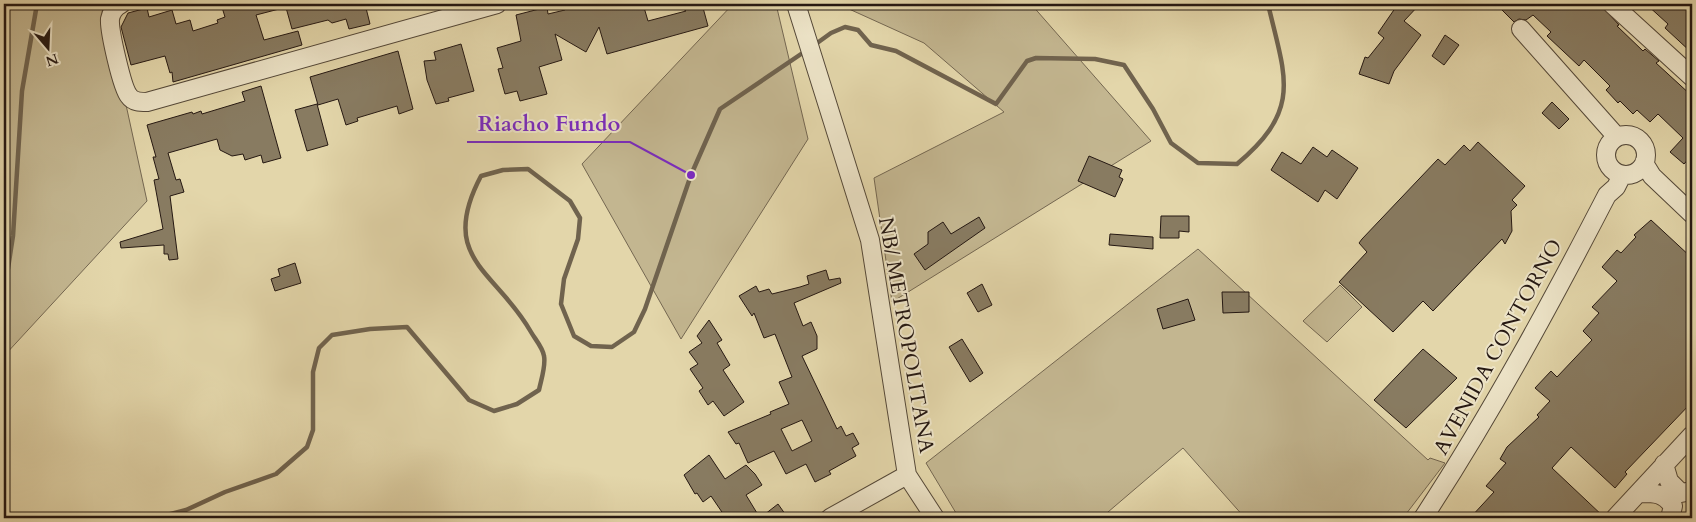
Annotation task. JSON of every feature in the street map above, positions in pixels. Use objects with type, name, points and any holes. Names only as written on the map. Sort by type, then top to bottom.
[{"type":"street","points":[[121,4],[116,6],[110,18],[112,35],[125,86],[129,96],[136,101],[147,102],[497,4]]},
{"type":"street","points":[[1612,4],[1692,77]]},
{"type":"street","name":"NB/ METROPOLITANA","points":[[797,7],[870,240],[907,475],[935,518]]},
{"type":"street","points":[[1521,29],[1617,136]]},
{"type":"street","points":[[1633,171],[1646,151],[1640,140],[1629,134],[1617,136],[1612,140],[1606,151],[1606,157],[1633,171],[1692,214]]},
{"type":"street","name":"AVENIDA CONTORNO","points":[[1423,518],[1460,461],[1557,291],[1607,195],[1606,182],[1633,171]]},
{"type":"street","points":[[1615,518],[1692,435]]},
{"type":"street","points":[[1664,464],[1669,480],[1681,493],[1692,492]]},
{"type":"street","points":[[830,518],[907,475]]},
{"type":"street","points":[[1670,518],[1692,492]]},
{"type":"street","points":[[1638,493],[1658,493],[1667,498],[1673,506],[1670,518]]},
{"type":"shaded area","points":[[4,4],[104,4],[147,201],[4,356]]},
{"type":"shaded area","points":[[733,4],[776,4],[808,139],[681,339],[582,164]]},
{"type":"shaded area","points":[[838,4],[1031,4],[1151,141],[892,302],[874,178],[1004,112],[924,43]]},
{"type":"shaded area","points":[[1198,249],[1428,460],[1430,458],[1445,463],[1403,518],[1245,518],[1183,448],[1101,518],[959,518],[926,463]]},
{"type":"shaded area","points":[[1340,285],[1362,307],[1327,342],[1303,321]]},
{"type":"building","points":[[221,4],[282,4],[283,8],[256,15],[264,40],[298,31],[302,45],[173,82],[172,72],[170,73],[165,56],[131,65],[121,27],[128,13],[147,8],[149,17],[172,10],[176,24],[190,20],[193,31],[218,23],[217,20],[225,17]]},
{"type":"building","points":[[285,4],[339,4],[341,9],[365,4],[370,24],[349,29],[346,19],[332,23],[328,20],[292,29]]},
{"type":"building","points":[[569,4],[643,4],[648,21],[686,11],[676,4],[702,4],[708,26],[607,54],[599,27],[586,52],[555,34],[562,60],[539,67],[547,94],[520,101],[517,91],[505,94],[498,69],[503,68],[497,48],[521,41],[516,15],[547,7],[548,14],[565,10]]},
{"type":"building","points":[[1398,4],[1420,4],[1404,21],[1421,35],[1394,71],[1389,84],[1359,74],[1365,57],[1368,58],[1384,38],[1378,33]]},
{"type":"building","points":[[1496,4],[1600,4],[1619,25],[1617,26],[1643,51],[1645,49],[1659,61],[1656,63],[1692,96],[1692,155],[1684,164],[1670,152],[1683,138],[1658,114],[1650,122],[1637,110],[1633,114],[1620,101],[1618,103],[1606,90],[1610,86],[1584,60],[1579,66],[1547,36],[1551,32],[1533,15],[1526,20],[1519,19],[1514,22]]},
{"type":"building","points":[[1646,4],[1692,4],[1692,53],[1665,28],[1668,24]]},
{"type":"building","points":[[1445,35],[1459,45],[1444,65],[1432,56]]},
{"type":"building","points":[[461,44],[474,91],[448,98],[449,101],[436,104],[427,80],[424,61],[436,60],[434,52]]},
{"type":"building","points":[[398,51],[413,109],[399,114],[397,106],[357,118],[358,121],[346,125],[338,99],[318,105],[310,77]]},
{"type":"building","points":[[261,86],[281,158],[263,163],[261,155],[245,160],[243,154],[232,156],[220,150],[217,139],[168,153],[176,180],[180,179],[184,192],[170,196],[178,259],[169,260],[168,254],[164,254],[164,245],[121,248],[120,242],[163,229],[154,180],[159,179],[153,157],[156,157],[147,125],[192,112],[193,114],[201,111],[202,114],[245,101],[242,92]]},
{"type":"building","points":[[1552,102],[1569,119],[1559,129],[1542,113]]},
{"type":"building","points":[[317,104],[328,145],[307,151],[295,110]]},
{"type":"building","points":[[1478,142],[1525,186],[1512,200],[1517,205],[1511,211],[1512,231],[1505,244],[1502,239],[1433,311],[1423,301],[1393,332],[1339,282],[1367,252],[1359,243],[1362,239],[1438,159],[1445,165],[1464,145],[1470,151]]},
{"type":"building","points":[[1313,147],[1327,157],[1332,150],[1358,168],[1337,199],[1325,190],[1318,202],[1271,170],[1282,152],[1301,164]]},
{"type":"building","points":[[1089,156],[1122,170],[1119,177],[1123,179],[1115,197],[1078,181]]},
{"type":"building","points":[[1161,216],[1189,216],[1189,232],[1179,231],[1179,238],[1160,238]]},
{"type":"building","points":[[979,217],[985,228],[925,270],[914,254],[928,244],[928,232],[943,222],[951,234]]},
{"type":"building","points":[[1651,220],[1692,258],[1692,402],[1625,472],[1627,474],[1615,488],[1571,447],[1552,468],[1605,518],[1470,518],[1494,492],[1486,486],[1506,463],[1500,459],[1507,447],[1539,417],[1537,415],[1550,401],[1535,388],[1551,371],[1557,377],[1592,340],[1583,331],[1599,313],[1592,307],[1617,281],[1602,267],[1617,250],[1621,253],[1636,237],[1634,235]]},
{"type":"building","points":[[1110,234],[1153,237],[1153,249],[1109,245]]},
{"type":"building","points":[[295,263],[301,283],[275,291],[271,279],[280,276],[278,269]]},
{"type":"building","points":[[826,270],[829,280],[840,278],[841,283],[794,303],[803,326],[811,322],[817,336],[817,349],[802,356],[837,429],[841,426],[846,436],[853,433],[859,444],[852,448],[856,456],[829,471],[831,474],[815,482],[806,464],[786,474],[774,451],[748,463],[739,443],[736,444],[728,432],[771,414],[770,412],[789,404],[779,382],[792,377],[775,334],[764,338],[754,313],[752,316],[739,296],[756,286],[759,292],[769,289],[772,294],[800,287],[809,284],[807,276]],"holes":[[[802,420],[812,441],[792,451],[781,429]]]},
{"type":"building","points":[[982,284],[992,305],[978,312],[967,293]]},
{"type":"building","points":[[1222,292],[1249,292],[1249,312],[1223,313]]},
{"type":"building","points":[[1188,299],[1195,320],[1163,329],[1157,309]]},
{"type":"building","points":[[709,320],[722,340],[717,343],[730,365],[723,370],[744,402],[724,416],[713,401],[708,405],[699,391],[703,388],[690,369],[698,364],[689,352],[702,343],[697,336]]},
{"type":"building","points":[[962,339],[983,373],[970,382],[949,347]]},
{"type":"building","points":[[1423,349],[1457,378],[1406,428],[1374,400]]},
{"type":"building","points":[[709,455],[725,479],[746,465],[755,474],[762,485],[746,495],[760,518],[726,518],[711,496],[703,502],[697,493],[695,494],[684,475]]},
{"type":"building","points":[[778,504],[788,518],[760,518]]},
{"type":"waterway","points":[[4,294],[13,236],[22,91],[37,4]]},
{"type":"waterway","points":[[813,46],[831,33],[845,27],[858,30],[871,45],[896,51],[996,104],[1027,61],[1036,58],[1095,59],[1124,65],[1153,109],[1171,143],[1198,163],[1237,164],[1258,144],[1272,126],[1280,108],[1284,91],[1280,52],[1268,4]]},
{"type":"waterway","points":[[155,518],[186,510],[225,492],[276,474],[307,447],[313,430],[313,372],[319,348],[332,335],[370,329],[407,327],[469,400],[494,411],[517,404],[539,390],[544,364],[542,350],[517,311],[476,262],[468,245],[465,227],[469,204],[481,176],[503,170],[528,169],[570,201],[580,218],[578,239],[564,279],[561,304],[574,336],[591,346],[612,347],[634,332],[645,309],[691,175],[720,109],[807,50]]},
{"type":"place","name":"Riacho Fundo","points":[[691,175]]}]
